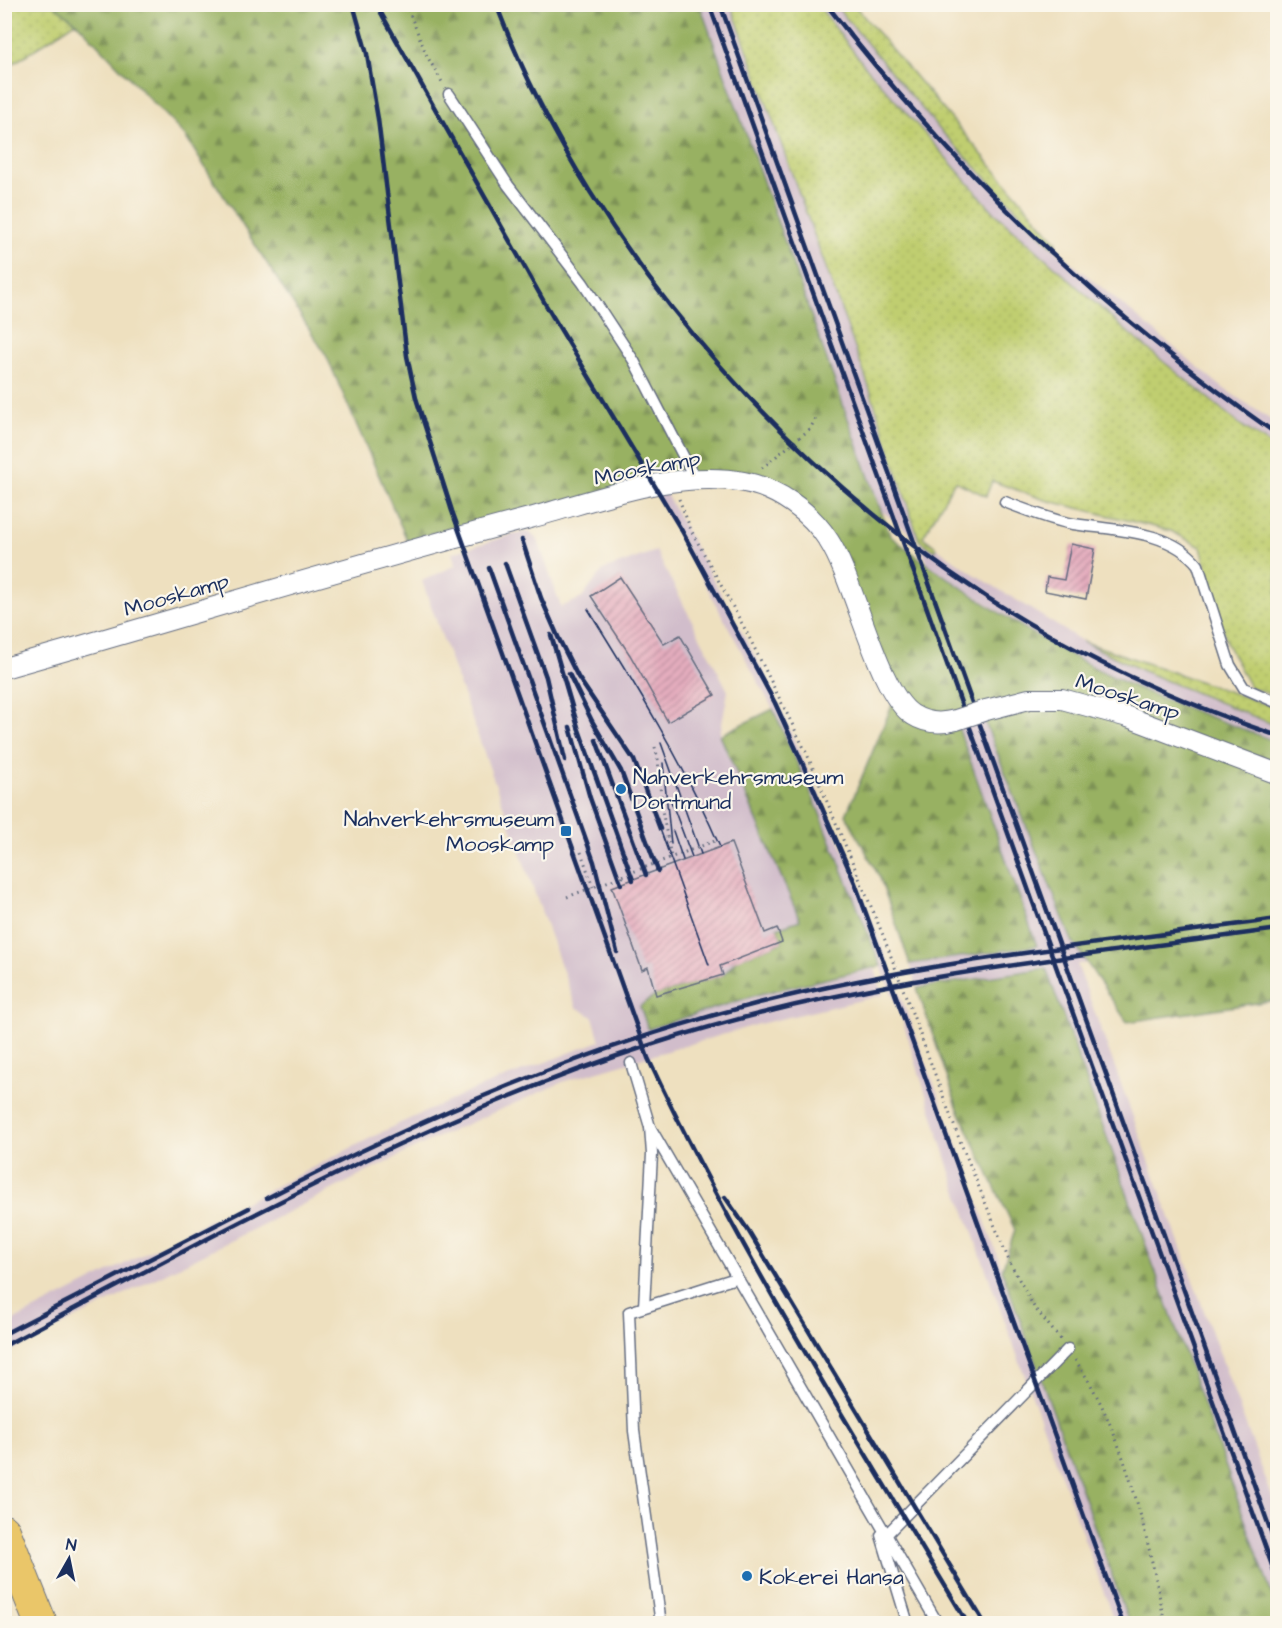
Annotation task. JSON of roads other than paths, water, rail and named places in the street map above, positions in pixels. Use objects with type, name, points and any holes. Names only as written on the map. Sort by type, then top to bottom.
[{"type":"main road","points":[[4,1531],[41,1623]]},
{"type":"street","name":"Mooskamp","points":[[4,668],[451,539],[674,482],[720,478],[762,486],[802,510],[829,540],[849,581],[895,698],[903,707],[926,722],[945,723],[1029,699],[1071,701],[1128,717],[1278,774]]},
{"type":"lane","points":[[449,94],[508,185],[590,292],[634,361],[695,479]]},
{"type":"lane","points":[[1005,502],[1066,522],[1160,539],[1188,552],[1198,565],[1230,665],[1244,688],[1278,703]]},
{"type":"lane","points":[[631,1063],[650,1127],[652,1154],[644,1307]]},
{"type":"lane","points":[[650,1127],[878,1524],[938,1623]]},
{"type":"lane","points":[[661,1623],[634,1431],[629,1312],[736,1278]]},
{"type":"lane","points":[[885,1536],[1068,1349]]},
{"type":"lane","points":[[878,1524],[908,1623]]},
{"type":"tram line","points":[[588,609],[675,755],[720,847]]},
{"type":"tram line","points":[[661,743],[701,854]]},
{"type":"tram line","points":[[663,763],[671,844]]},
{"type":"tram line","points":[[671,801],[692,857]]},
{"type":"tram line","points":[[660,829],[709,965]]},
{"type":"tram line","points":[[673,831],[683,860]]},
{"type":"railway","points":[[353,4],[367,54],[378,119],[407,356],[416,398],[452,511],[648,1058],[760,1275],[968,1624]]},
{"type":"railway","points":[[376,4],[547,307],[682,531],[775,703],[855,883],[1123,1624]]},
{"type":"railway","points":[[496,4],[538,99],[590,192],[651,281],[720,366],[795,444],[876,516],[961,580],[1049,635],[1161,691],[1278,736]]},
{"type":"railway","points":[[709,4],[1278,1582]]},
{"type":"railway","points":[[720,4],[1278,1551]]},
{"type":"railway","points":[[826,4],[928,127],[1035,237],[1151,339],[1278,435]]},
{"type":"railway","points":[[522,540],[541,598],[559,639],[578,677],[634,760],[660,829]]},
{"type":"railway","points":[[505,563],[546,677],[565,760]]},
{"type":"railway","points":[[489,568],[594,862],[617,952]]},
{"type":"railway","points":[[551,635],[578,727],[633,880]]},
{"type":"railway","points":[[569,674],[592,721],[621,771],[658,871]]},
{"type":"railway","points":[[570,727],[590,798],[621,884]]},
{"type":"railway","points":[[596,740],[646,875]]},
{"type":"railway","points":[[267,1198],[387,1139],[507,1086],[631,1041],[759,1003],[887,975],[952,964],[1278,919]]},
{"type":"railway","points":[[4,1346],[241,1221],[401,1143],[566,1074],[650,1045],[727,1022],[882,987],[1040,961],[1278,929]]},
{"type":"railway","points":[[725,1197],[748,1230],[985,1624]]},
{"type":"railway","points":[[4,1334],[249,1208]]},
{"type":"place","name":"Nahverkehrsmuseum Dortmund","points":[[621,789]]},
{"type":"place","name":"Nahverkehrsmuseum Mooskamp","points":[[566,831]]},
{"type":"place","name":"Kokerei Hansa","points":[[747,1576]]}]
